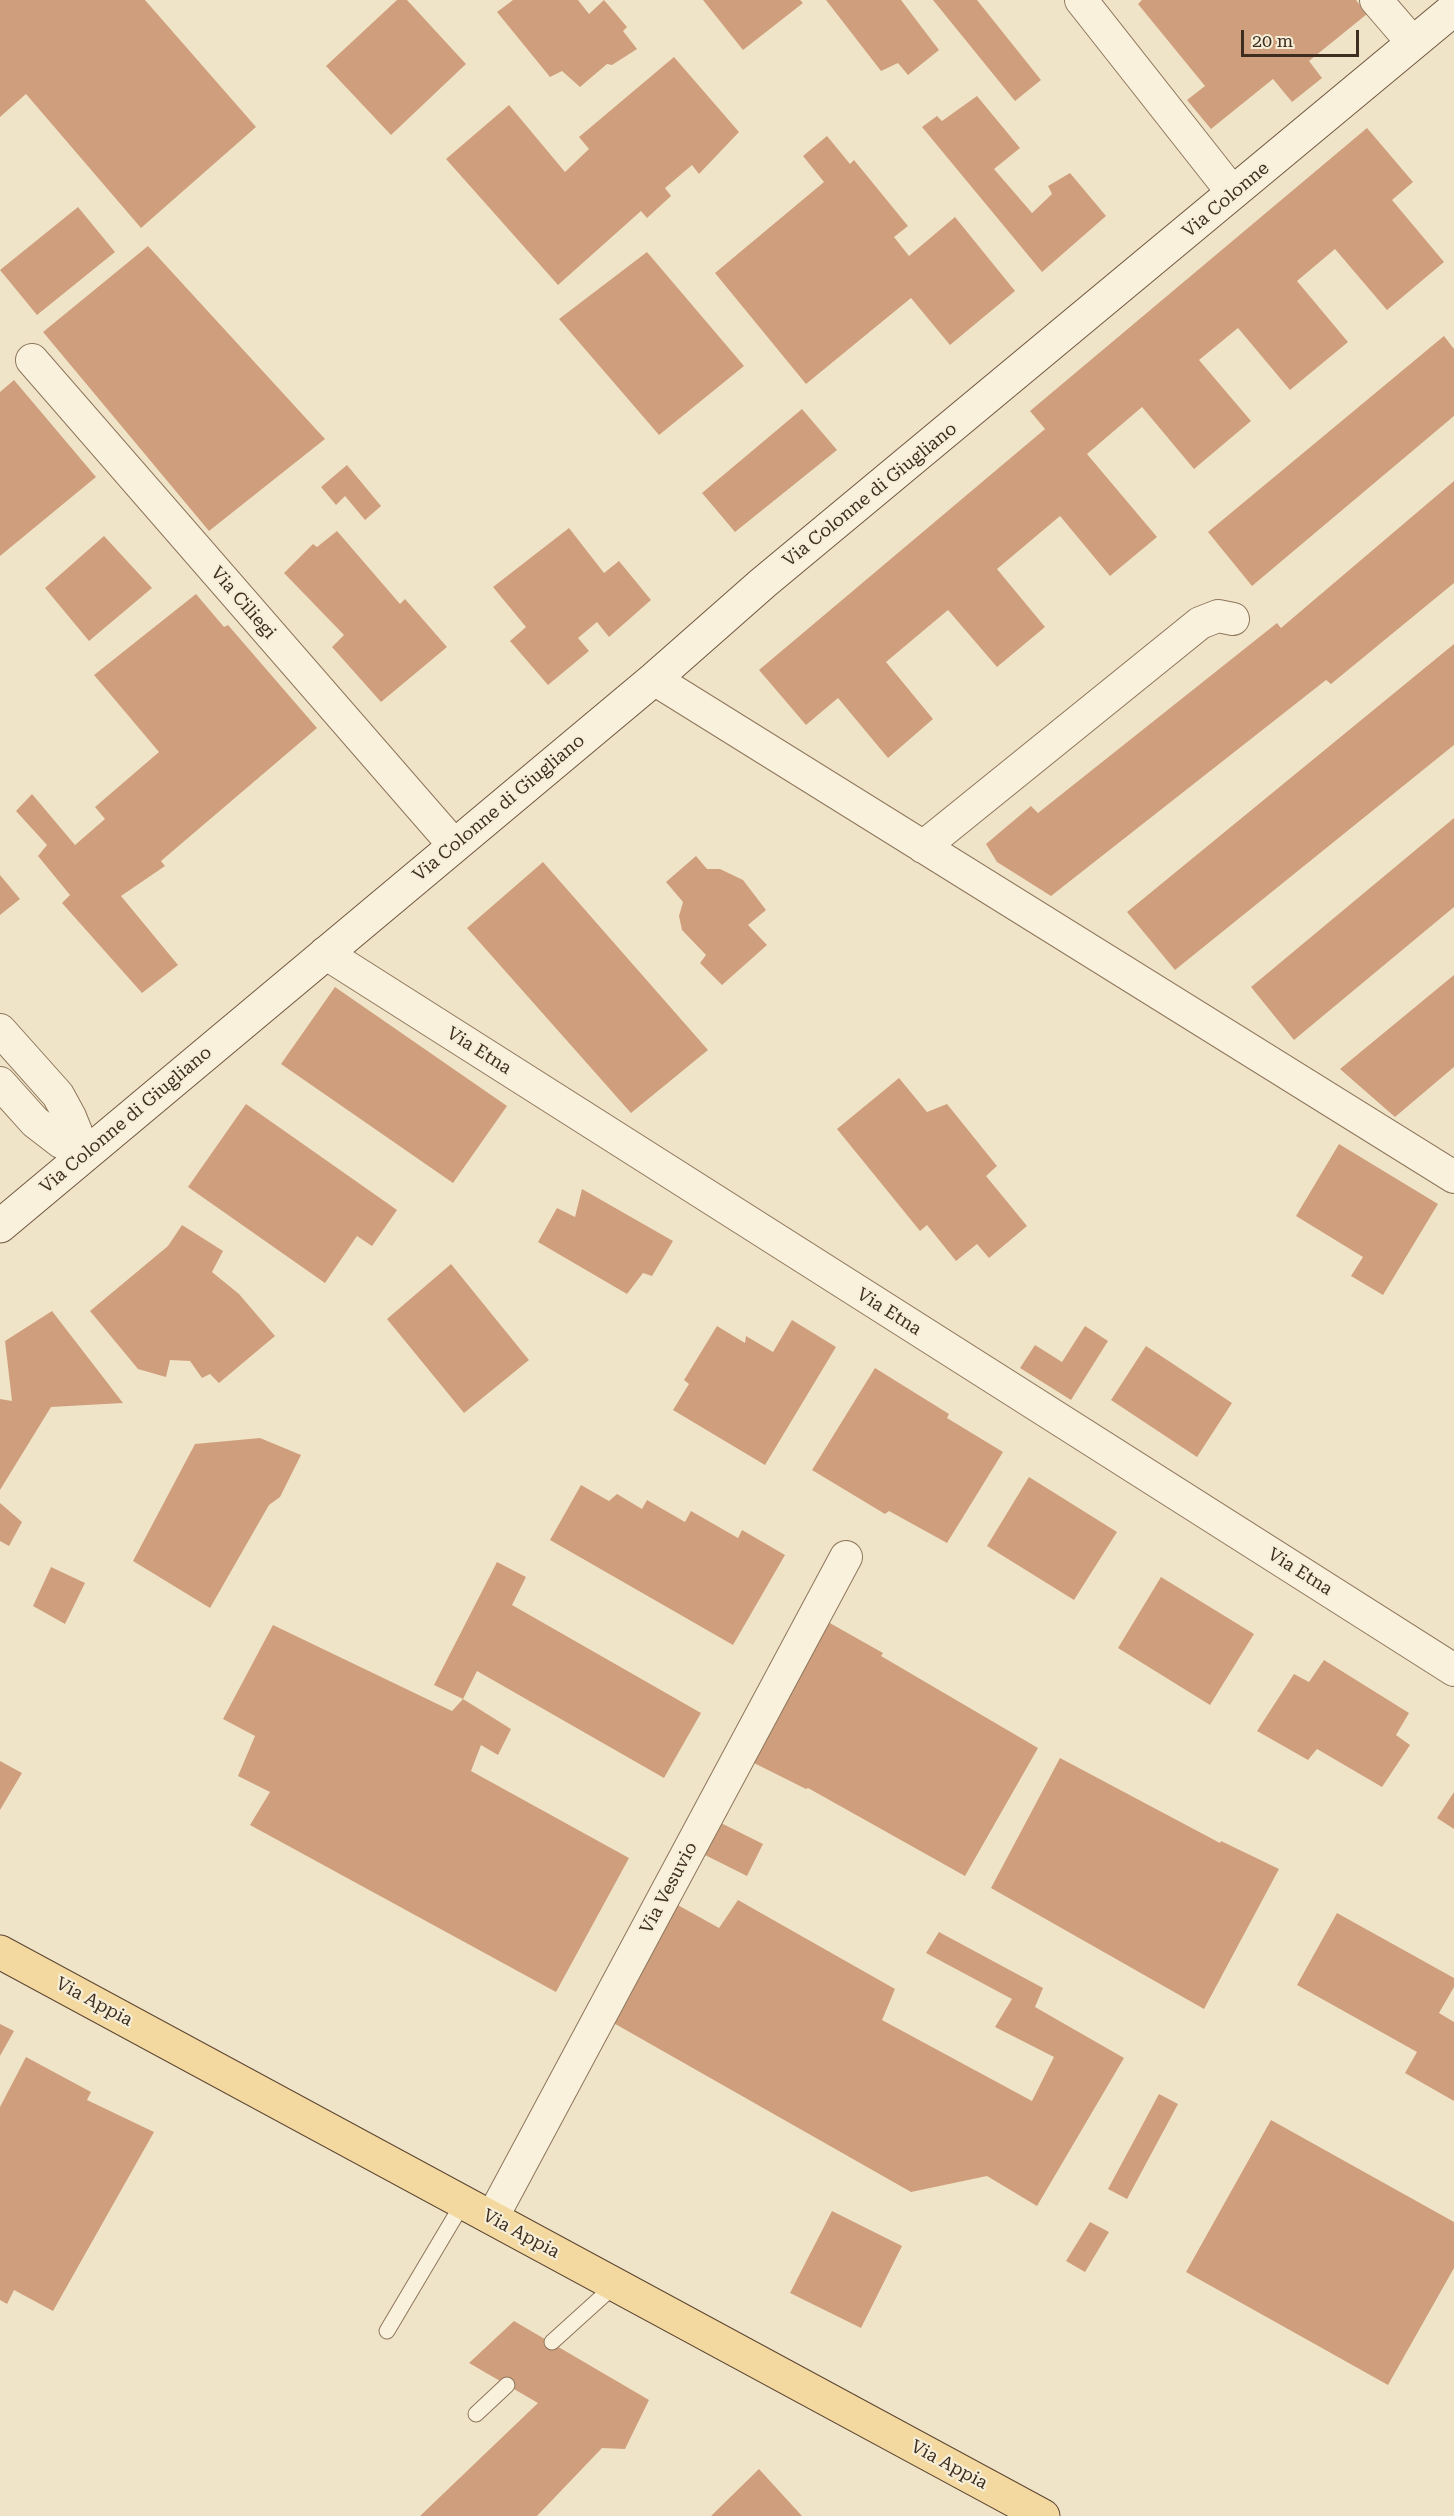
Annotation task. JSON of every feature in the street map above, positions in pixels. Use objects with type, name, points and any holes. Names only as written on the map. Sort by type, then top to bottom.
[{"type":"main road","name":"Via Colonne","points":[[998,390],[1454,9]]},
{"type":"main road","name":"Via Colonne di Giugliano","points":[[0,1226],[654,679],[763,583],[998,390]]},
{"type":"main road","name":"Via Appia","points":[[0,1952],[1042,2516]]},
{"type":"street","points":[[1081,0],[1233,194]]},
{"type":"street","points":[[1376,0],[1413,43]]},
{"type":"street","name":"Via Ciliegi","points":[[32,360],[454,846]]},
{"type":"street","points":[[923,847],[1200,623],[1218,616],[1233,620]]},
{"type":"street","points":[[654,679],[1454,1177]]},
{"type":"street","name":"Via Etna","points":[[325,953],[1454,1670]]},
{"type":"street","points":[[0,1030],[58,1095],[70,1117],[85,1155]]},
{"type":"street","points":[[0,1083],[35,1122],[61,1142],[85,1155]]},
{"type":"street","name":"Via Vesuvio","points":[[492,2218],[846,1557]]},
{"type":"lane","points":[[387,2331],[463,2203]]},
{"type":"lane","points":[[552,2343],[615,2285]]},
{"type":"lane","points":[[476,2414],[507,2385]]},
{"type":"building","points":[[0,0],[145,0],[256,127],[141,228],[26,94],[0,117]]},
{"type":"building","points":[[397,0],[407,0],[466,64],[391,135],[326,66]]},
{"type":"building","points":[[513,0],[578,0],[589,14],[604,0],[627,27],[623,31],[637,49],[612,65],[607,64],[580,87],[562,71],[550,77],[497,12]]},
{"type":"building","points":[[703,0],[800,0],[803,3],[743,50]]},
{"type":"building","points":[[826,0],[901,0],[939,50],[908,75],[898,63],[881,71]]},
{"type":"building","points":[[933,0],[977,0],[1041,80],[1015,101]]},
{"type":"building","points":[[1142,0],[1356,0],[1367,14],[1309,61],[1322,78],[1292,102],[1273,79],[1211,129],[1187,100],[1205,86],[1138,4]]},
{"type":"building","points":[[674,57],[739,132],[699,174],[692,165],[665,188],[671,196],[647,218],[641,211],[558,285],[446,159],[509,105],[565,172],[589,149],[579,137]]},
{"type":"building","points":[[977,96],[1020,148],[994,169],[1032,213],[1052,194],[1048,186],[1070,173],[1106,216],[1042,272],[922,127],[937,116],[942,121]]},
{"type":"building","points":[[1367,128],[1413,182],[1392,200],[1444,262],[1387,310],[1335,249],[1297,281],[1348,342],[1290,390],[1238,328],[1199,360],[1251,421],[1194,469],[1142,407],[1087,454],[1157,537],[1110,576],[1060,516],[997,569],[1045,627],[997,667],[948,610],[886,662],[933,719],[888,758],[838,698],[806,725],[759,670],[1045,429],[1030,411]]},
{"type":"building","points":[[827,136],[850,164],[854,160],[908,226],[894,237],[909,256],[955,217],[1015,291],[950,345],[911,298],[806,384],[715,273],[824,182],[803,156]]},
{"type":"building","points":[[78,207],[115,252],[37,315],[0,270]]},
{"type":"building","points":[[148,246],[325,439],[209,531],[43,332]]},
{"type":"building","points":[[647,252],[744,366],[659,435],[559,319]]},
{"type":"building","points":[[1444,336],[1454,349],[1454,416],[1252,586],[1208,532]]},
{"type":"building","points":[[14,380],[96,477],[0,556],[0,392]]},
{"type":"building","points":[[802,409],[837,450],[735,532],[702,493]]},
{"type":"building","points":[[347,465],[381,506],[365,520],[345,496],[336,505],[321,487]]},
{"type":"building","points":[[1454,481],[1454,583],[1331,684],[1326,680],[1051,896],[997,862],[986,844],[1031,806],[1038,813],[1277,623],[1281,628]]},
{"type":"building","points":[[569,528],[604,573],[619,561],[651,600],[609,637],[597,622],[578,638],[589,651],[548,685],[510,641],[526,627],[493,587]]},
{"type":"building","points":[[337,531],[400,604],[405,599],[447,647],[381,702],[332,647],[344,635],[284,573],[313,544],[317,547]]},
{"type":"building","points":[[104,536],[152,588],[89,641],[45,588]]},
{"type":"building","points":[[196,594],[224,627],[228,625],[317,728],[161,861],[165,866],[121,896],[178,965],[142,993],[62,903],[70,895],[38,856],[47,845],[16,811],[32,794],[75,845],[105,819],[95,807],[159,752],[94,675]]},
{"type":"building","points":[[1454,644],[1454,745],[1175,970],[1127,912]]},
{"type":"building","points":[[1454,818],[1454,907],[1294,1040],[1251,987]]},
{"type":"building","points":[[696,856],[707,869],[720,869],[743,880],[766,910],[748,925],[767,945],[722,985],[700,963],[706,955],[682,930],[679,916],[683,902],[666,882]]},
{"type":"building","points":[[543,862],[708,1050],[631,1113],[467,928]]},
{"type":"building","points":[[0,875],[20,899],[0,915]]},
{"type":"building","points":[[1454,975],[1454,1067],[1395,1117],[1340,1069]]},
{"type":"building","points":[[335,987],[507,1106],[453,1183],[281,1064]]},
{"type":"building","points":[[899,1078],[927,1112],[947,1104],[997,1166],[986,1176],[1027,1226],[989,1258],[977,1244],[956,1261],[927,1225],[920,1231],[837,1129]]},
{"type":"building","points":[[246,1104],[397,1210],[372,1246],[357,1236],[325,1283],[188,1187]]},
{"type":"building","points":[[1339,1144],[1438,1204],[1383,1295],[1351,1276],[1363,1257],[1296,1216]]},
{"type":"building","points":[[582,1189],[673,1241],[652,1276],[643,1273],[627,1294],[538,1242],[557,1208],[575,1217]]},
{"type":"building","points":[[182,1225],[223,1251],[212,1272],[239,1294],[275,1336],[219,1383],[210,1374],[202,1378],[190,1361],[170,1360],[166,1377],[138,1369],[90,1311],[168,1246]]},
{"type":"building","points":[[451,1264],[529,1360],[464,1413],[387,1319]]},
{"type":"building","points":[[52,1311],[123,1403],[51,1407],[0,1490],[0,1399],[12,1401],[5,1341]]},
{"type":"building","points":[[792,1320],[836,1347],[765,1465],[673,1410],[689,1384],[684,1380],[717,1326],[745,1343],[746,1336],[773,1352]]},
{"type":"building","points":[[1085,1326],[1108,1341],[1071,1400],[1020,1368],[1035,1345],[1062,1362]]},
{"type":"building","points":[[1146,1346],[1232,1403],[1197,1457],[1111,1400]]},
{"type":"building","points":[[875,1368],[949,1414],[947,1418],[1003,1452],[947,1543],[889,1511],[885,1514],[812,1470]]},
{"type":"building","points":[[260,1438],[301,1455],[280,1497],[269,1505],[210,1608],[133,1561],[195,1444]]},
{"type":"building","points":[[1029,1477],[1117,1532],[1074,1600],[987,1546]]},
{"type":"building","points":[[581,1485],[609,1501],[617,1494],[642,1509],[647,1500],[685,1522],[691,1511],[738,1538],[742,1530],[785,1555],[733,1645],[550,1540]]},
{"type":"building","points":[[0,1503],[22,1522],[9,1546],[0,1541]]},
{"type":"building","points":[[497,1562],[526,1577],[512,1605],[701,1713],[664,1778],[477,1671],[463,1699],[434,1685]]},
{"type":"building","points":[[51,1567],[85,1583],[65,1624],[33,1606]]},
{"type":"building","points":[[1161,1577],[1254,1634],[1210,1705],[1118,1648]]},
{"type":"building","points":[[828,1622],[883,1653],[881,1656],[1038,1748],[965,1876],[808,1788],[750,1761]]},
{"type":"building","points":[[273,1625],[452,1711],[463,1699],[511,1729],[498,1755],[481,1745],[471,1771],[629,1858],[556,1992],[250,1825],[270,1792],[238,1776],[255,1736],[223,1719]]},
{"type":"building","points":[[1324,1660],[1409,1713],[1396,1735],[1410,1745],[1382,1787],[1317,1749],[1308,1760],[1257,1731],[1294,1674],[1309,1682]]},
{"type":"building","points":[[1060,1758],[1220,1843],[1221,1841],[1279,1869],[1204,2009],[991,1888]]},
{"type":"building","points":[[0,1761],[22,1773],[0,1810]]},
{"type":"building","points":[[1454,1792],[1454,1829],[1437,1818]]},
{"type":"building","points":[[721,1823],[763,1844],[747,1876],[705,1855]]},
{"type":"building","points":[[738,1900],[895,1989],[882,2020],[1032,2101],[1054,2057],[995,2027],[1012,1999],[926,1953],[939,1932],[1043,1988],[1035,2007],[1124,2058],[1037,2206],[987,2176],[911,2192],[610,2021],[676,1904],[719,1928]]},
{"type":"building","points":[[1337,1913],[1454,1978],[1454,1987],[1439,2013],[1454,2022],[1454,2101],[1405,2073],[1417,2052],[1297,1985]]},
{"type":"building","points":[[0,2024],[14,2031],[0,2056]]},
{"type":"building","points":[[26,2057],[91,2092],[87,2100],[154,2132],[53,2311],[14,2290],[7,2304],[0,2300],[0,2107]]},
{"type":"building","points":[[1159,2094],[1178,2104],[1127,2199],[1108,2189]]},
{"type":"building","points":[[1271,2120],[1454,2222],[1454,2268],[1388,2385],[1186,2272]]},
{"type":"building","points":[[832,2211],[902,2246],[861,2328],[790,2293]]},
{"type":"building","points":[[1090,2222],[1109,2232],[1085,2272],[1066,2261]]},
{"type":"building","points":[[514,2321],[649,2400],[625,2449],[602,2448],[537,2516],[420,2516],[538,2403],[469,2363]]},
{"type":"building","points":[[759,2469],[802,2516],[711,2516]]}]
